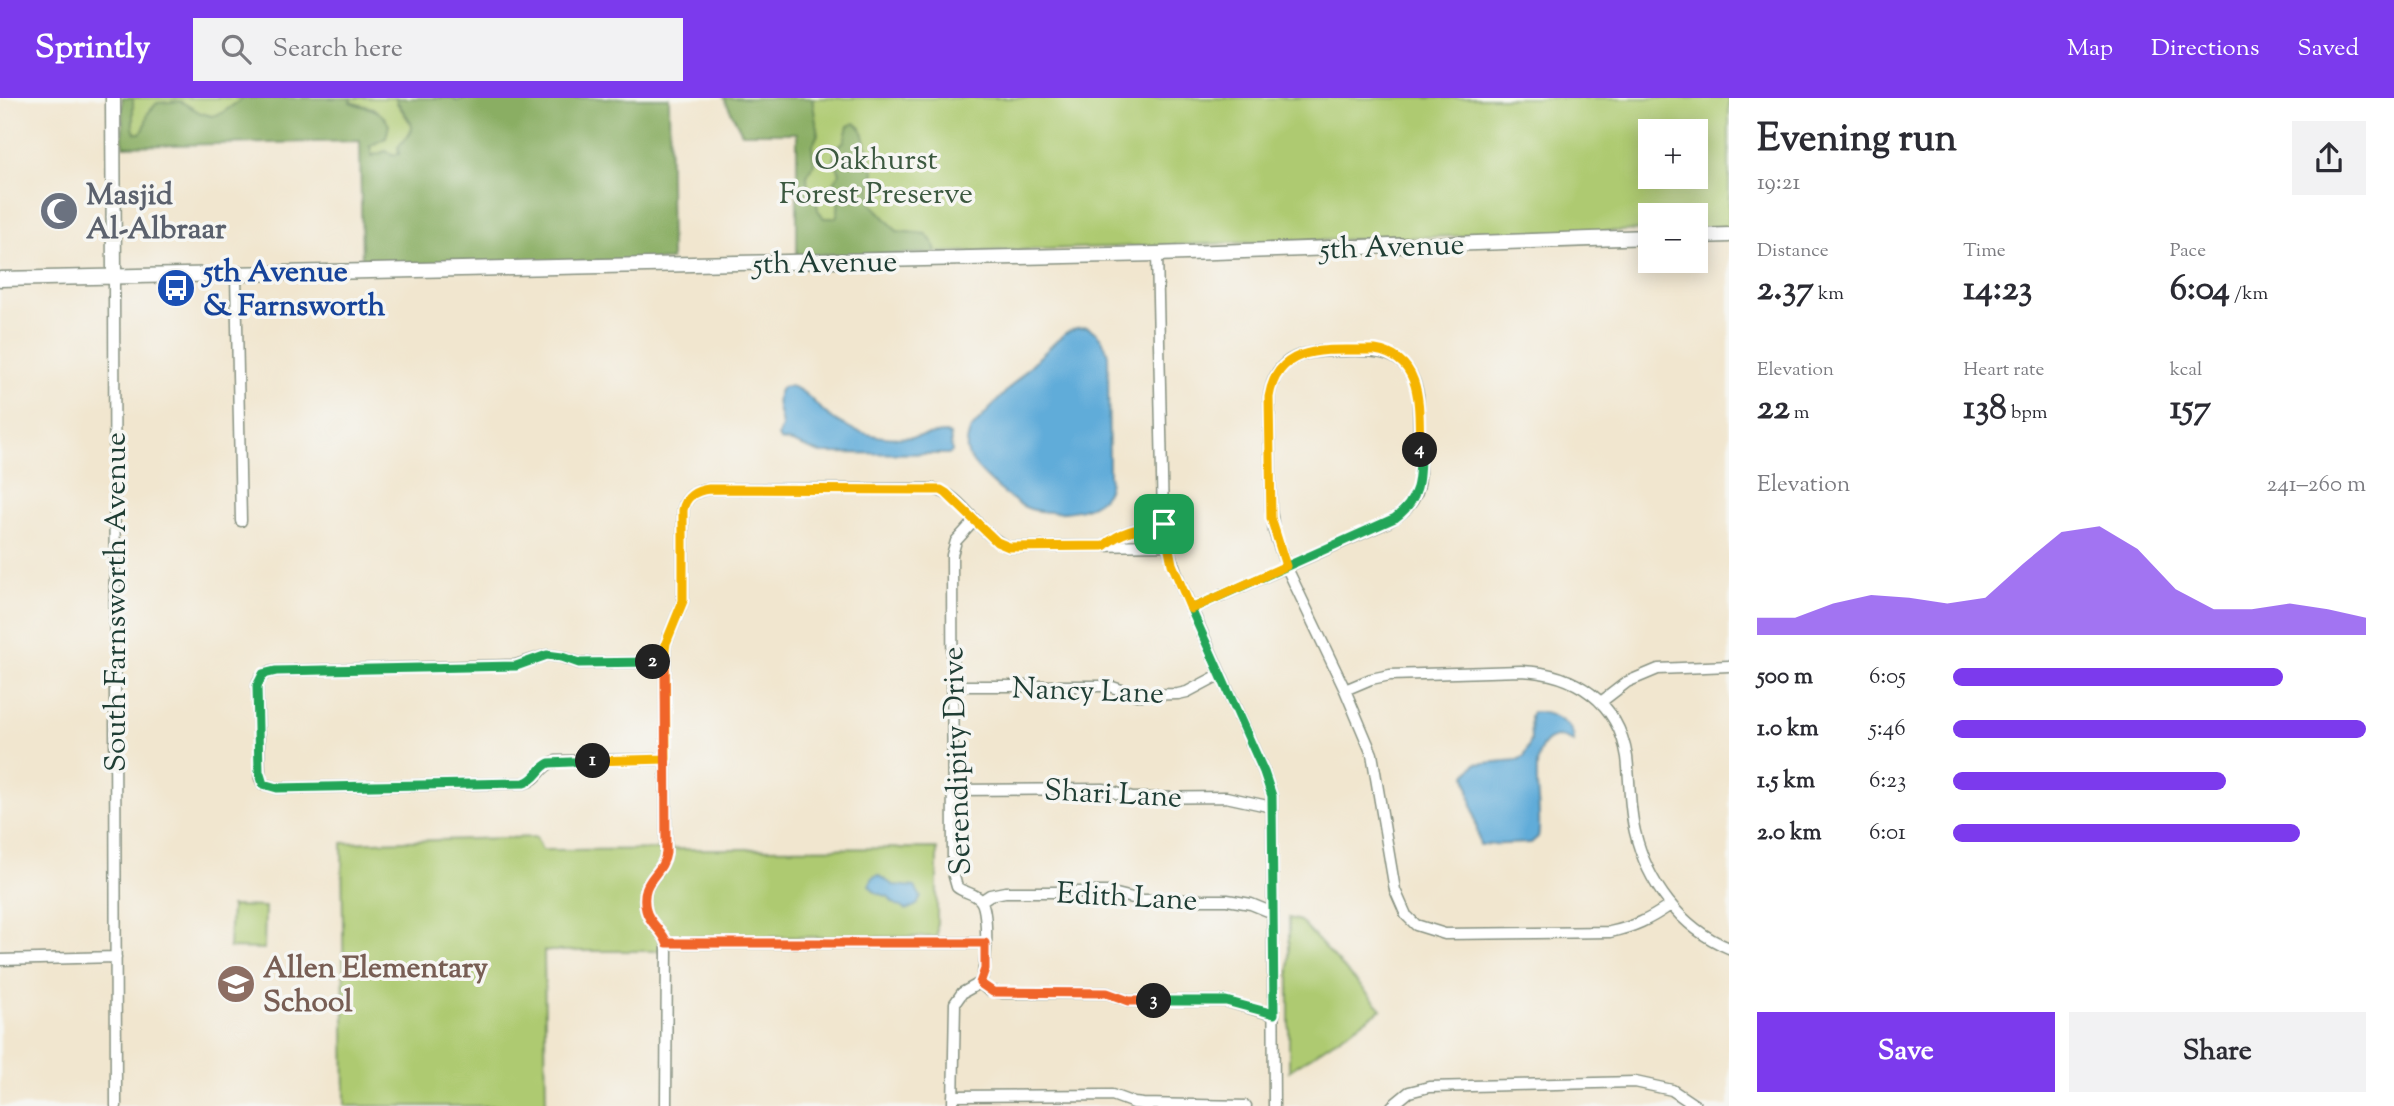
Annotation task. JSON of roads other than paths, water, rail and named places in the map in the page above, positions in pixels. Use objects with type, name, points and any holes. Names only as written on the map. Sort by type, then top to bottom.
[{"type":"street","name":"South Farnsworth Avenue","points":[[113,98],[116,1106]]},
{"type":"street","points":[[1708,236],[1729,235]]},
{"type":"street","name":"5th Avenue","points":[[0,279],[1157,254],[1638,237]]},
{"type":"street","points":[[1157,254],[1164,524],[1167,545],[1172,564],[1264,772],[1272,796],[1274,1106]]},
{"type":"street","points":[[236,275],[241,521]]},
{"type":"street","points":[[1191,609],[1286,566],[1395,518],[1407,509],[1416,496],[1420,476],[1417,388],[1408,369],[1391,355],[1375,350],[1304,353],[1285,364],[1274,380],[1269,397],[1271,510],[1274,531],[1286,566],[1372,754],[1395,890],[1406,915],[1416,925],[1445,934],[1611,932],[1648,921],[1669,906]]},
{"type":"street","points":[[666,1106],[667,943],[648,918],[644,892],[651,877],[665,861],[666,643],[683,601],[683,510],[688,497],[695,492],[709,489],[933,489],[946,493],[997,542],[1009,547],[1167,545]]},
{"type":"street","name":"Serendipity Drive","points":[[975,520],[953,547],[953,790],[954,882],[962,891],[977,896],[985,913],[985,969],[980,983]]},
{"type":"street","points":[[1104,546],[1116,535],[1164,524]]},
{"type":"street","points":[[665,662],[579,663],[547,655],[516,666],[276,671],[263,674],[257,686],[260,778],[263,784],[277,788],[524,783],[536,777],[544,766],[556,761],[666,759]]},
{"type":"street","points":[[1601,702],[1626,682],[1658,669],[1729,666]]},
{"type":"street","points":[[1345,690],[1371,679],[1390,675],[1541,671],[1572,682],[1601,702],[1617,724],[1627,757],[1635,833],[1650,873],[1669,906],[1693,927],[1729,948]]},
{"type":"street","name":"Nancy Lane","points":[[953,687],[1109,686],[1137,695],[1178,694],[1219,675]]},
{"type":"street","name":"Shari Lane","points":[[953,790],[1104,789],[1132,798],[1226,797],[1272,807]]},
{"type":"street","name":"Edith Lane","points":[[981,901],[990,895],[1005,892],[1108,892],[1141,900],[1238,901],[1273,913]]},
{"type":"street","points":[[667,943],[985,943]]},
{"type":"street","points":[[0,960],[116,957]]},
{"type":"street","points":[[1246,1106],[1134,1103],[1112,1095],[953,1101],[955,1003],[962,993],[980,983],[988,990],[1002,993],[1107,993],[1129,1001],[1226,1001],[1274,1014]]},
{"type":"street","points":[[1392,1106],[1409,1092],[1429,1087],[1635,1082],[1672,1090],[1696,1106]]},
{"type":"water","points":[[1087,327],[1100,338],[1108,354],[1109,487],[1103,498],[1079,510],[1050,512],[1025,507],[1001,490],[975,465],[967,450],[969,434],[1032,364],[1065,333]]},
{"type":"water","points":[[789,386],[801,391],[832,418],[851,429],[892,438],[946,433],[950,435],[952,452],[820,453],[780,440],[778,436],[782,427],[778,397],[782,387]]},
{"type":"water","points":[[1532,712],[1553,716],[1566,724],[1574,742],[1558,737],[1547,741],[1540,750],[1537,763],[1538,837],[1531,843],[1480,845],[1466,775],[1475,764],[1524,757],[1531,740]]},
{"type":"water","points":[[878,875],[893,885],[915,887],[921,897],[917,905],[906,910],[892,902],[889,897],[875,892],[869,885],[873,877]]},
{"type":"place","name":"Masjid Al-Albraar","points":[[59,211]]},
{"type":"place","name":"5th Avenue & Farnsworth","points":[[176,288]]},
{"type":"place","name":"Allen Elementary School","points":[[236,984]]},
{"type":"park label","name":"Oakhurst Forest Preserve","points":[[876,176]]}]
